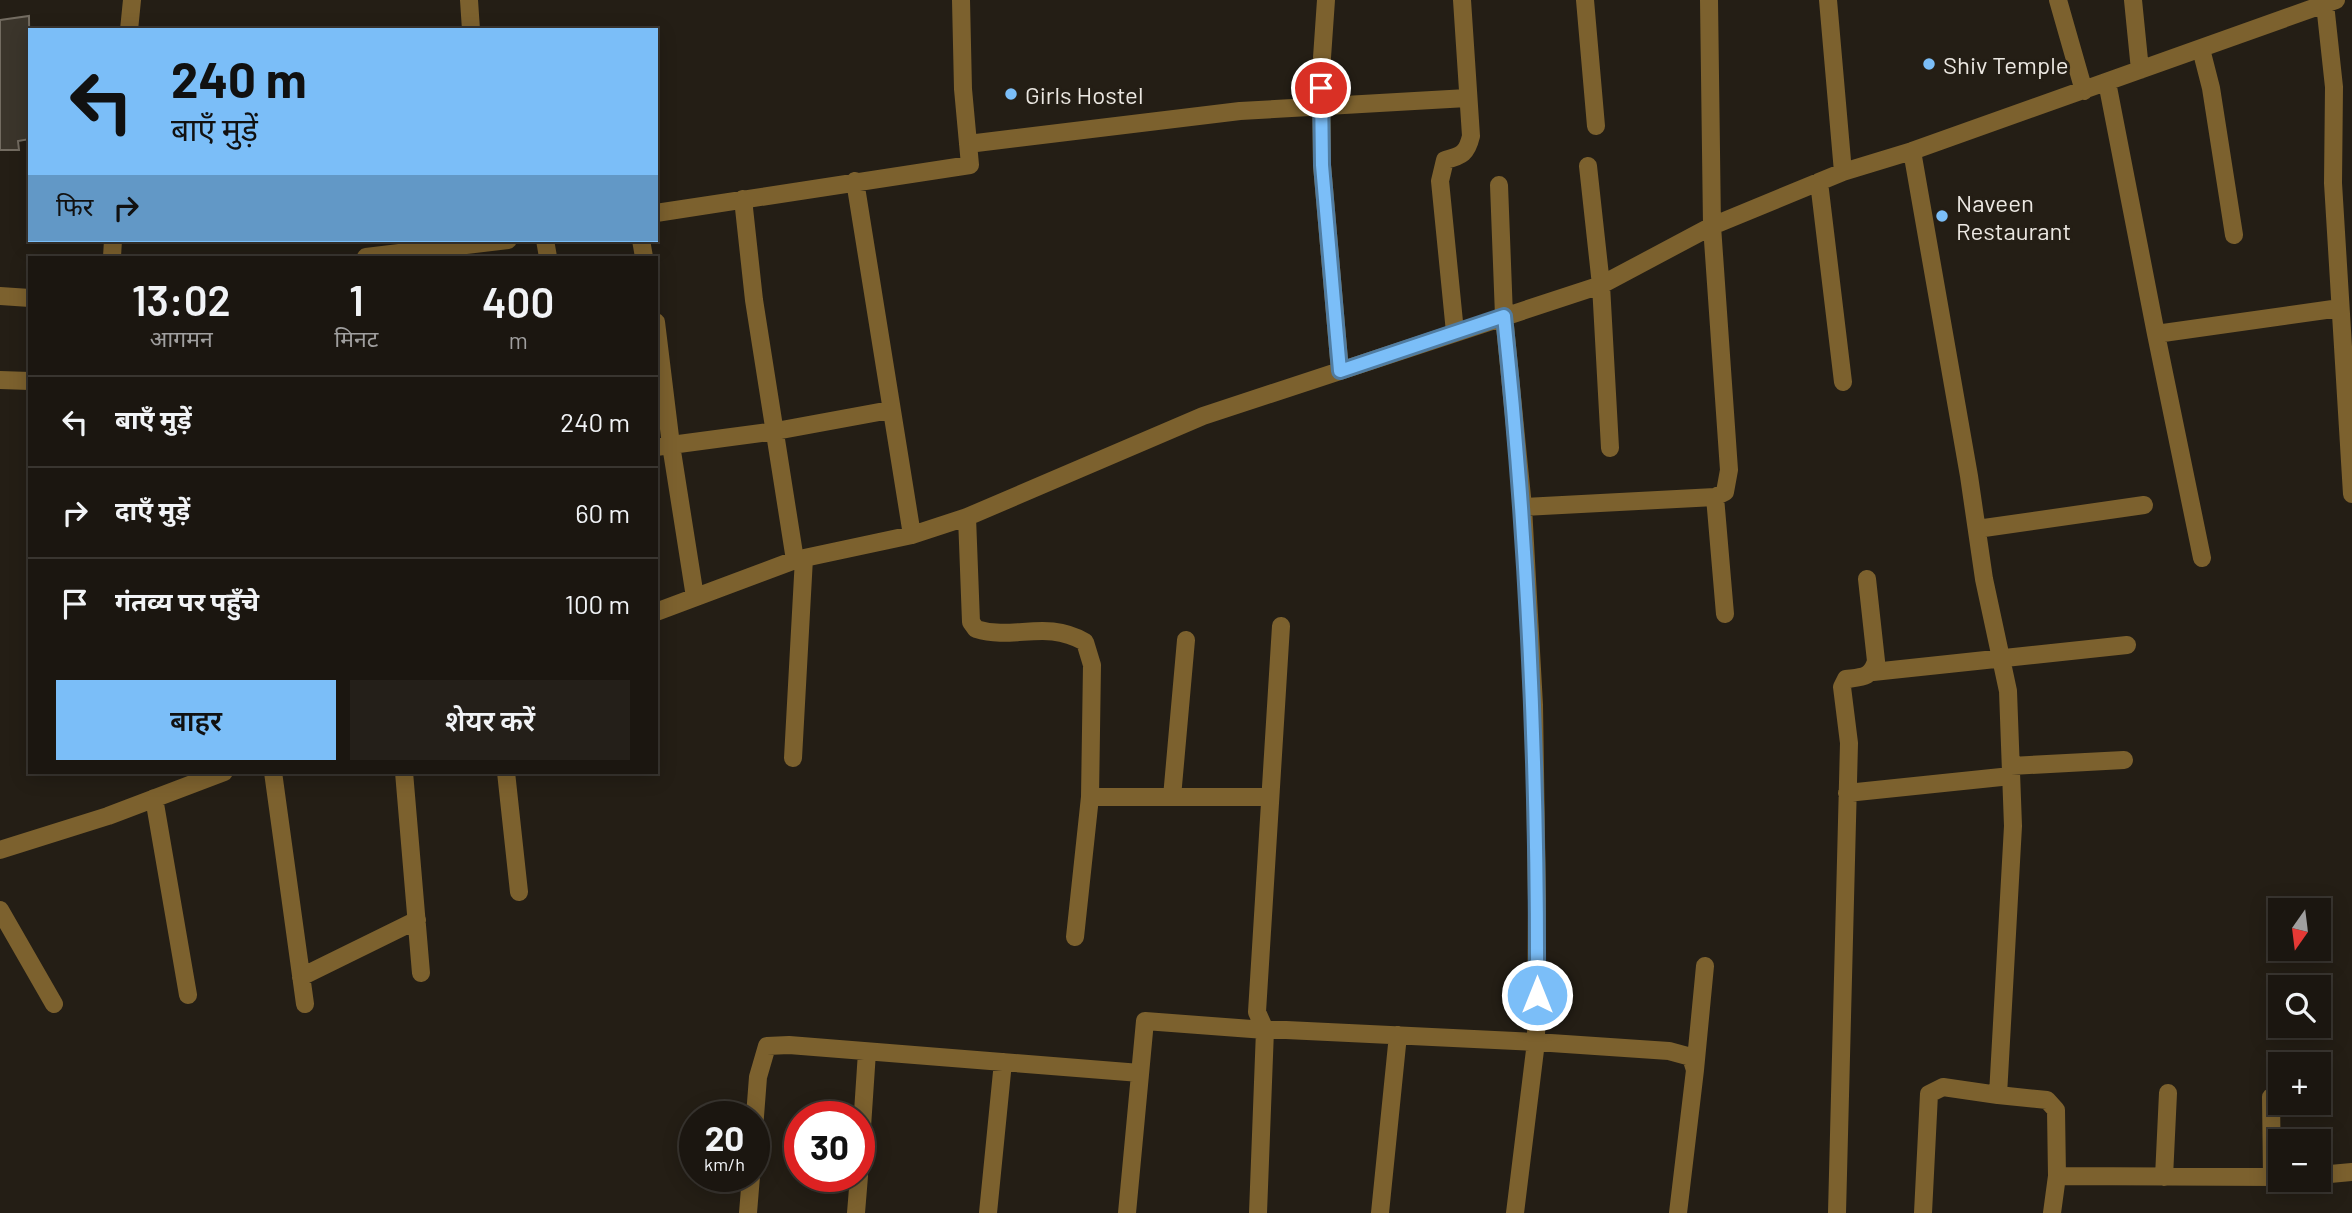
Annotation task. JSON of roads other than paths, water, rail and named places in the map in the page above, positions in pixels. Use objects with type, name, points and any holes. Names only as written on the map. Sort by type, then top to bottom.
[{"type":"street","points":[[129,28],[132,0]]},
{"type":"street","points":[[469,0],[471,28]]},
{"type":"street","points":[[658,213],[970,165],[963,89],[961,0]]},
{"type":"street","points":[[1326,0],[1321,104],[1322,165],[1340,371]]},
{"type":"street","points":[[1455,332],[1440,181],[1445,160],[1461,156],[1468,150],[1471,136],[1466,98],[1462,0]]},
{"type":"street","points":[[1585,0],[1596,126]]},
{"type":"street","points":[[1523,507],[1715,497],[1725,492],[1729,470],[1712,226],[1709,0]]},
{"type":"street","points":[[1828,0],[1843,172]]},
{"type":"street","points":[[2058,0],[2084,91]]},
{"type":"street","points":[[2133,0],[2140,70]]},
{"type":"street","points":[[658,611],[799,559],[912,535],[967,517],[1203,416],[1601,285],[1712,226],[1843,172],[2084,91],[2332,1],[2333,183],[2352,494]]},
{"type":"street","points":[[2201,49],[2211,88],[2234,235]]},
{"type":"street","points":[[2108,82],[2202,558]]},
{"type":"street","points":[[968,144],[1240,111],[1321,104],[1466,98]]},
{"type":"street","points":[[1912,151],[1984,579],[2008,691],[2013,826],[1998,1095]]},
{"type":"street","points":[[1588,166],[1601,285],[1610,448]]},
{"type":"street","points":[[855,181],[912,535]]},
{"type":"street","points":[[1819,182],[1843,382]]},
{"type":"street","points":[[1499,186],[1504,316],[1523,507],[1534,705],[1536,1042],[1515,1213]]},
{"type":"street","points":[[743,199],[754,300],[799,559],[793,758]]},
{"type":"street","points":[[384,256],[439,253],[497,242]]},
{"type":"street","points":[[0,296],[28,298]]},
{"type":"street","points":[[2156,334],[2340,308]]},
{"type":"street","points":[[658,357],[663,446],[695,597]]},
{"type":"street","points":[[0,380],[28,381]]},
{"type":"street","points":[[663,446],[890,410]]},
{"type":"street","points":[[1715,497],[1725,614]]},
{"type":"street","points":[[1977,529],[2144,505]]},
{"type":"street","points":[[967,517],[971,622],[976,629],[987,632],[1058,630],[1085,642],[1092,665],[1090,797],[1075,937]]},
{"type":"street","points":[[1867,579],[1876,661],[1873,672]]},
{"type":"street","points":[[1258,1213],[1265,1030],[1257,1012],[1281,626]]},
{"type":"street","points":[[1172,797],[1186,640]]},
{"type":"street","points":[[1837,1213],[1849,743],[1842,687],[1846,679],[1868,676],[1873,672],[2127,645]]},
{"type":"street","points":[[1847,793],[2011,771],[2124,760]]},
{"type":"street","points":[[273,774],[305,1004]]},
{"type":"street","points":[[404,774],[421,973]]},
{"type":"street","points":[[506,774],[519,892]]},
{"type":"street","points":[[0,850],[154,798],[200,777]]},
{"type":"street","points":[[1090,797],[1270,797]]},
{"type":"street","points":[[154,798],[188,995]]},
{"type":"street","points":[[0,910],[54,1004]]},
{"type":"street","points":[[301,977],[417,920]]},
{"type":"street","points":[[1678,1213],[1705,966]]},
{"type":"street","points":[[1127,1213],[1145,1021],[1265,1030],[1669,1051],[1691,1057],[1695,1070]]},
{"type":"street","points":[[1380,1213],[1398,1035]]},
{"type":"street","points":[[756,1101],[758,1077],[767,1046],[1140,1073]]},
{"type":"street","points":[[864,1101],[867,1052]]},
{"type":"street","points":[[988,1213],[1003,1062]]},
{"type":"street","points":[[1923,1213],[1929,1094],[1943,1087],[2047,1100],[2053,1103],[2056,1110],[2057,1176],[2052,1213]]},
{"type":"street","points":[[2164,1177],[2168,1093]]},
{"type":"street","points":[[2331,1174],[2352,1172]]},
{"type":"street","points":[[2057,1176],[2268,1178]]},
{"type":"street","points":[[748,1213],[750,1192]]},
{"type":"street","points":[[856,1213],[858,1192]]},
{"type":"place","name":"Shiv Temple","points":[[1929,64]]},
{"type":"place","name":"Girls Hostel","points":[[1011,94]]},
{"type":"place","name":"Naveen Restaurant","points":[[1942,216]]}]
